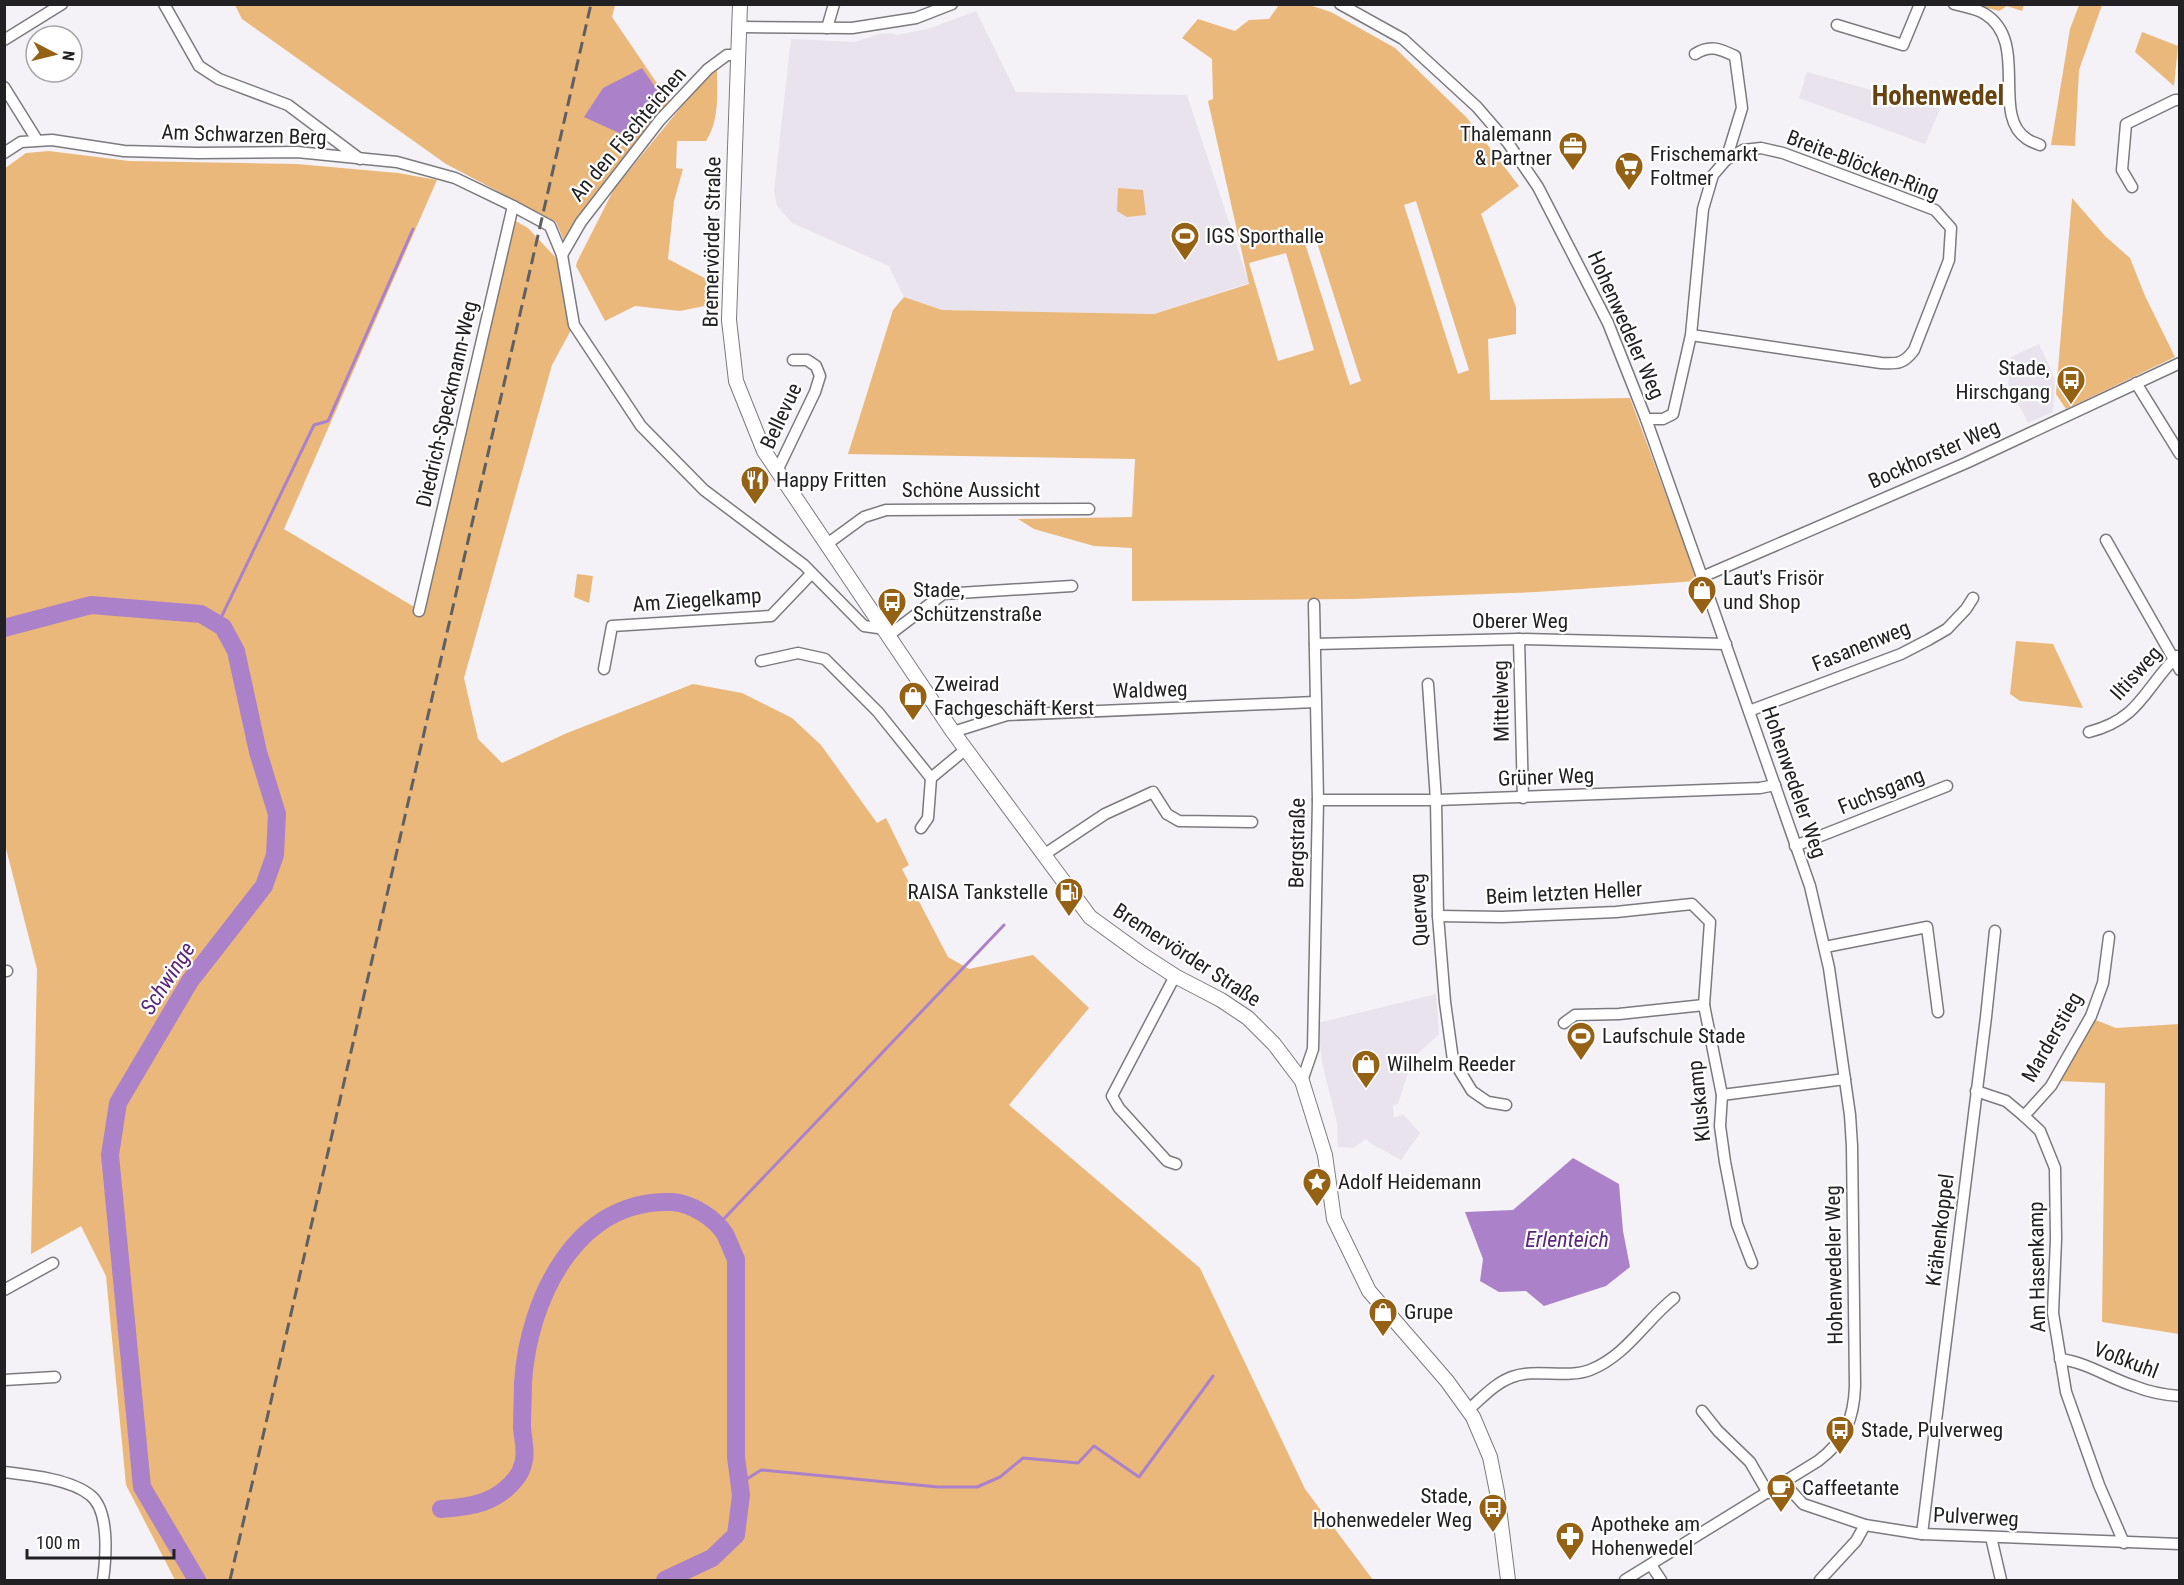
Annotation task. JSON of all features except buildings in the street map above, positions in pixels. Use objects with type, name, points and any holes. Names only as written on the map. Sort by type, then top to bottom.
[{"type":"main road","name":"Bremervörder Straße","points":[[740,4],[740,27],[733,55],[729,320],[736,381],[764,451],[953,732],[1090,916],[1175,976],[1221,1000],[1248,1018],[1274,1044],[1302,1081],[1325,1155],[1334,1219],[1368,1291],[1447,1382],[1468,1410],[1490,1457],[1497,1492],[1508,1580]]},
{"type":"street","points":[[4,40],[62,4]]},
{"type":"street","points":[[165,4],[199,66],[219,79],[288,105],[361,159]]},
{"type":"street","points":[[827,28],[834,4]]},
{"type":"street","points":[[740,27],[852,28],[916,18],[952,4]]},
{"type":"street","name":"Hohenwedeler Weg","points":[[1340,4],[1403,39],[1477,106],[1508,143],[1538,187],[1599,303],[1646,419],[1726,644],[1810,886],[1825,947],[1845,1079],[1852,1146],[1854,1404],[1850,1422],[1839,1442],[1825,1455],[1784,1483],[1625,1581]]},
{"type":"street","points":[[1837,25],[1903,45],[1920,4]]},
{"type":"street","points":[[1954,4],[1975,9],[1994,21],[2005,40],[2010,64],[2008,94],[2017,129],[2027,139],[2040,145]]},
{"type":"street","points":[[1646,419],[1663,420],[1673,414],[1691,335],[1703,209],[1713,175],[1726,160],[1742,108],[1735,56],[1720,50],[1704,48],[1695,54]]},
{"type":"street","name":"An den Fischteichen","points":[[562,255],[581,222],[660,120],[708,69],[733,55]]},
{"type":"street","points":[[4,87],[37,140]]},
{"type":"street","points":[[2132,187],[2122,170],[2126,124],[2175,100],[2180,100]]},
{"type":"street","name":"Am Schwarzen Berg","points":[[4,153],[21,142],[37,140],[124,151],[297,152],[397,162],[455,178],[513,206],[549,226],[562,255],[574,325],[641,426],[704,490],[804,565],[864,626],[887,632]]},
{"type":"street","name":"Breite-Blöcken-Ring","points":[[1691,335],[1894,364],[1907,360],[1914,350],[1950,260],[1951,228],[1935,210],[1782,153],[1761,148],[1743,150],[1726,160]]},
{"type":"street","name":"Diedrich-Speckmann-Weg","points":[[419,611],[513,206]]},
{"type":"street","name":"Bellevue","points":[[777,471],[815,392],[820,376],[816,366],[807,360],[793,360]]},
{"type":"street","name":"Bockhorster Weg","points":[[1702,577],[1966,463],[2180,363]]},
{"type":"street","points":[[2136,382],[2180,454]]},
{"type":"street","name":"Schöne Aussicht","points":[[827,544],[864,517],[886,510],[1089,509]]},
{"type":"street","points":[[2106,540],[2177,656],[2180,669]]},
{"type":"street","name":"Am Ziegelkamp","points":[[604,669],[612,626],[771,616],[811,574]]},
{"type":"street","points":[[887,632],[943,594],[1072,586]]},
{"type":"street","name":"Fasanenweg","points":[[1749,711],[1901,654],[1947,629],[1966,609],[1972,598]]},
{"type":"street","name":"Bergstraße","points":[[1302,1081],[1313,1049],[1318,800],[1314,604]]},
{"type":"street","name":"Oberer Weg","points":[[1315,644],[1519,639],[1726,644]]},
{"type":"street","name":"Mittelweg","points":[[1519,639],[1523,798]]},
{"type":"street","points":[[760,661],[798,653],[825,659],[878,712],[931,778],[928,818],[921,828]]},
{"type":"street","name":"Iltisweg","points":[[2089,732],[2109,727],[2134,710],[2177,656]]},
{"type":"street","name":"Querweg","points":[[1428,684],[1436,800],[1438,916],[1445,1002],[1453,1060],[1472,1091],[1488,1102],[1506,1105]]},
{"type":"street","name":"Waldweg","points":[[953,732],[1007,716],[1315,702]]},
{"type":"street","points":[[931,778],[966,749]]},
{"type":"street","name":"Grüner Weg","points":[[1318,800],[1523,798],[1760,788],[1775,785]]},
{"type":"street","name":"Fuchsgang","points":[[1795,846],[1947,786]]},
{"type":"street","points":[[1045,854],[1105,814],[1153,792],[1167,814],[1179,821],[1252,822]]},
{"type":"street","name":"Beim letzten Heller","points":[[1438,916],[1502,917],[1616,912],[1692,904]]},
{"type":"street","name":"Kluskamp","points":[[1692,904],[1710,922],[1704,1005],[1722,1095],[1720,1126],[1725,1162],[1737,1224],[1752,1263]]},
{"type":"street","points":[[1825,947],[1926,927],[1938,1012]]},
{"type":"street","name":"Krähenkoppel","points":[[1922,1534],[1995,930]]},
{"type":"street","name":"Marderstieg","points":[[2024,1116],[2051,1086],[2091,1016],[2103,983],[2109,937]]},
{"type":"street","points":[[1175,976],[1112,1096],[1119,1108],[1167,1161],[1176,1164]]},
{"type":"street","points":[[1564,1023],[1575,1015],[1619,1014],[1704,1005]]},
{"type":"street","points":[[1722,1095],[1845,1079]]},
{"type":"street","name":"Am Hasenkamp","points":[[1977,1091],[2006,1101],[2040,1131],[2055,1168],[2056,1239],[2053,1313],[2066,1392],[2099,1485],[2124,1543]]},
{"type":"street","points":[[4,1290],[53,1263]]},
{"type":"street","points":[[1468,1410],[1501,1382],[1513,1376],[1590,1370],[1618,1353],[1674,1298]]},
{"type":"street","name":"Voßkuhl","points":[[2060,1359],[2075,1361],[2134,1386],[2162,1394],[2180,1396]]},
{"type":"street","points":[[4,1380],[56,1377]]},
{"type":"street","points":[[1702,1411],[1718,1431],[1750,1462],[1768,1493]]},
{"type":"street","points":[[4,1472],[51,1480],[81,1489],[92,1496],[103,1518],[105,1563],[103,1581]]},
{"type":"street","name":"Pulverweg","points":[[1784,1483],[1803,1504],[1865,1525],[1922,1534],[2180,1544]]},
{"type":"street","points":[[1820,1581],[1856,1541],[1865,1525]]},
{"type":"street","points":[[1991,1538],[2001,1581]]},
{"type":"street","points":[[1651,1565],[1661,1581]]},
{"type":"shaded area","points":[[2024,4],[2022,11],[2007,6],[1999,11],[1977,5]]},
{"type":"shaded area","points":[[235,5],[615,5],[612,17],[669,101],[608,177],[564,241],[556,222],[446,164],[242,19]]},
{"type":"shaded area","points":[[1279,5],[1309,5],[1331,12],[1395,48],[1467,118],[1519,186],[1481,214],[1516,307],[1516,334],[1488,339],[1490,400],[1630,398],[1698,581],[1536,592],[1352,599],[1132,601],[1132,548],[1094,546],[1034,529],[1018,519],[1132,517],[1135,459],[848,454],[893,310],[904,297],[942,310],[1154,314],[1249,284],[1208,101],[1213,99],[1212,59],[1182,38],[1198,19],[1235,31],[1249,20],[1269,19]],"holes":[[[1416,201],[1469,370],[1458,374],[1404,205]],[[1314,233],[1361,381],[1350,385],[1303,237]],[[1286,253],[1314,350],[1278,361],[1249,263]]]},
{"type":"shaded area","points":[[2079,5],[2102,5],[2079,70],[2075,146],[2051,145],[2070,29]]},
{"type":"shaded area","points":[[976,11],[1016,92],[1187,95],[1249,283],[1154,314],[942,310],[904,297],[889,266],[792,223],[777,206],[774,191],[791,39],[855,42],[879,34],[896,35],[928,29]]},
{"type":"shaded area","points":[[2142,32],[2178,46],[2174,86],[2135,52]]},
{"type":"shaded area","points":[[713,68],[717,68],[717,96],[716,115],[710,133],[706,141],[677,141],[676,168],[683,169],[674,201],[668,259],[712,282],[719,300],[719,310],[714,304],[680,311],[635,306],[605,321],[576,266],[577,262],[614,189]]},
{"type":"shaded area","points":[[1807,72],[1940,109],[1925,144],[1799,98]]},
{"type":"shaded area","points":[[49,151],[129,161],[297,164],[398,173],[437,180],[284,529],[421,611],[512,219],[528,228],[558,260],[571,330],[552,365],[464,678],[478,739],[502,763],[567,733],[693,684],[742,693],[792,718],[821,745],[877,823],[886,818],[909,865],[902,869],[948,957],[969,969],[1033,955],[1089,1008],[1009,1105],[1200,1268],[1305,1489],[1373,1580],[672,1580],[700,1564],[665,1580],[175,1580],[126,1485],[106,1276],[81,1226],[31,1254],[37,969],[4,841],[4,169],[26,153]]},
{"type":"shaded area","points":[[1118,188],[1143,190],[1146,215],[1127,217],[1117,211]]},
{"type":"shaded area","points":[[2072,198],[2105,236],[2130,258],[2145,296],[2175,357],[2066,409],[2056,394]]},
{"type":"shaded area","points":[[2039,344],[2055,379],[2053,412],[2028,423],[2008,384],[2011,357]]},
{"type":"shaded area","points":[[577,574],[593,576],[589,603],[574,597]]},
{"type":"shaded area","points":[[2016,641],[2053,644],[2083,708],[2020,701],[2010,694]]},
{"type":"shaded area","name":"Wilhelm Reeder","points":[[1436,994],[1439,1034],[1416,1055],[1398,1104],[1393,1105],[1394,1118],[1403,1114],[1420,1133],[1401,1160],[1366,1139],[1353,1148],[1338,1147],[1337,1123],[1322,1063],[1318,1023]]},
{"type":"shaded area","points":[[2093,1019],[2116,1028],[2179,1024],[2179,1334],[2102,1322],[2105,1083],[2059,1081],[2080,1047]]},
{"type":"water","points":[[642,68],[660,94],[628,137],[584,117],[603,88]]},
{"type":"water","name":"Erlenteich","points":[[1573,1158],[1619,1184],[1623,1231],[1630,1267],[1606,1286],[1544,1306],[1526,1291],[1499,1292],[1480,1281],[1483,1259],[1465,1212],[1513,1210]]},
{"type":"waterway","points":[[218,624],[314,425],[328,421],[413,229]]},
{"type":"waterway","name":"Schwinge","points":[[4,628],[91,605],[201,614],[223,627],[236,651],[258,752],[277,814],[275,855],[264,886],[190,981],[118,1103],[110,1155],[142,1487],[197,1580]]},
{"type":"waterway","points":[[717,1226],[1004,925]]},
{"type":"waterway","points":[[441,1509],[473,1505],[493,1498],[510,1486],[519,1473],[525,1456],[522,1417],[527,1351],[535,1319],[547,1288],[563,1260],[584,1236],[609,1217],[638,1205],[672,1202],[687,1205],[702,1212],[721,1228],[736,1259],[736,1457],[741,1495],[736,1535],[712,1558],[665,1580]]},
{"type":"waterway","points":[[739,1484],[761,1470],[938,1487],[977,1487],[1000,1477],[1023,1458],[1078,1463],[1094,1446],[1139,1477],[1213,1376]]},
{"type":"railway","points":[[230,1580],[591,4]]},
{"type":"place","name":"Thalemann & Partner","points":[[1573,172]]},
{"type":"place","name":"Frischemarkt Foltmer","points":[[1629,192]]},
{"type":"place","name":"IGS Sporthalle","points":[[1185,262]]},
{"type":"place","name":"Stade, Hirschgang","points":[[2071,406]]},
{"type":"place","name":"Happy Fritten","points":[[755,506]]},
{"type":"place","name":"Laut's Frisör und Shop","points":[[1702,616]]},
{"type":"place","name":"Stade, Schützenstraße","points":[[892,628]]},
{"type":"place","name":"Zweirad Fachgeschäft Kerst","points":[[913,722]]},
{"type":"place","name":"RAISA Tankstelle","points":[[1069,918]]},
{"type":"place","name":"Laufschule Stade","points":[[1581,1062]]},
{"type":"place","name":"Wilhelm Reeder","points":[[1366,1090]]},
{"type":"place","name":"Adolf Heidemann","points":[[1317,1208]]},
{"type":"place","name":"Grupe","points":[[1383,1338]]},
{"type":"place","name":"Stade, Pulverweg","points":[[1840,1456]]},
{"type":"place","name":"Caffeetante","points":[[1781,1514]]},
{"type":"place","name":"Stade, Hohenwedeler Weg","points":[[1493,1534]]},
{"type":"place","name":"Apotheke am Hohenwedel","points":[[1570,1562]]},
{"type":"district","name":"Hohenwedel","points":[[1938,96]]}]
